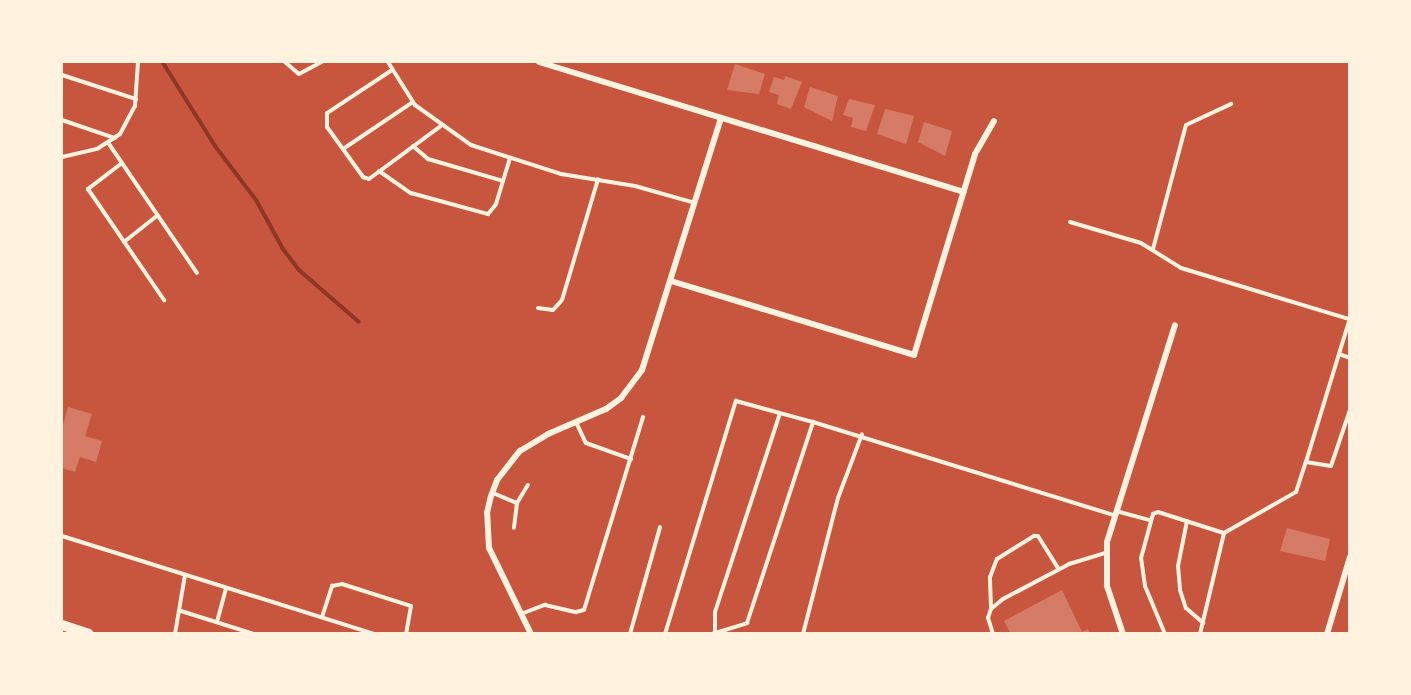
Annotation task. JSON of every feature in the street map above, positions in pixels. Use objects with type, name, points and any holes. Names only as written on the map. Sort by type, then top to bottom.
[{"type":"main road","points":[[62,626],[89,633]]},
{"type":"street","points":[[539,62],[964,192]]},
{"type":"street","points":[[531,633],[489,548],[487,513],[492,493],[520,451],[606,409],[633,385],[649,353],[721,118]]},
{"type":"street","points":[[671,281],[914,355],[975,154],[994,121]]},
{"type":"street","points":[[1123,633],[1107,586],[1106,553],[1114,513],[1174,325]]},
{"type":"street","points":[[1327,633],[1350,557]]},
{"type":"lane","points":[[62,157],[83,154],[109,144],[116,138],[129,121],[136,99],[138,62]]},
{"type":"lane","points":[[285,62],[299,74],[322,62]]},
{"type":"lane","points":[[388,62],[413,102],[441,126],[471,145],[561,174],[598,179],[695,203]]},
{"type":"lane","points":[[392,70],[327,113],[327,127],[363,177],[369,179],[441,126]]},
{"type":"lane","points":[[62,77],[136,99]]},
{"type":"lane","points":[[343,149],[413,102]]},
{"type":"lane","points":[[1153,249],[1186,125],[1231,104]]},
{"type":"lane","points":[[62,120],[116,138]]},
{"type":"lane","points":[[109,144],[197,273]]},
{"type":"lane","points":[[413,146],[428,159],[503,181]]},
{"type":"lane","points":[[379,171],[411,193],[488,214],[496,204],[510,158]]},
{"type":"lane","points":[[122,163],[88,189],[164,300]]},
{"type":"lane","points":[[538,308],[553,310],[562,300],[598,179]]},
{"type":"lane","points":[[124,242],[158,215]]},
{"type":"lane","points":[[1070,222],[1153,249],[1181,268],[1349,319],[1296,492],[1224,533],[1200,633]]},
{"type":"lane","points":[[1339,354],[1350,358]]},
{"type":"lane","points":[[665,633],[736,401],[862,434],[1114,513],[1150,520]]},
{"type":"lane","points":[[1306,462],[1331,466],[1350,410]]},
{"type":"lane","points":[[780,413],[715,612],[713,632],[747,622],[813,422]]},
{"type":"lane","points":[[520,614],[545,605],[576,612],[584,610],[643,417]]},
{"type":"lane","points":[[576,422],[586,443],[631,459]]},
{"type":"lane","points":[[803,633],[838,498],[862,434]]},
{"type":"lane","points":[[514,528],[518,503],[528,485]]},
{"type":"lane","points":[[492,493],[518,503]]},
{"type":"lane","points":[[1165,633],[1145,586],[1142,568],[1150,520],[1158,512],[1224,533]]},
{"type":"lane","points":[[1187,521],[1178,566],[1180,590],[1186,608],[1203,623]]},
{"type":"lane","points":[[630,633],[660,527]]},
{"type":"lane","points":[[62,536],[374,633]]},
{"type":"lane","points":[[993,633],[988,618],[991,609],[990,577],[998,559],[1034,536],[1038,536],[1059,569]]},
{"type":"lane","points":[[991,609],[1059,569],[1106,553]]},
{"type":"lane","points":[[175,633],[181,611],[185,575]]},
{"type":"lane","points":[[322,617],[332,586],[342,585],[411,606],[406,633]]},
{"type":"lane","points":[[217,622],[226,588]]},
{"type":"lane","points":[[181,611],[254,633]]},
{"type":"building","points":[[735,64],[765,74],[759,94],[727,90]]},
{"type":"building","points":[[785,76],[802,82],[791,109],[777,104],[779,95],[769,92],[774,77],[784,80]]},
{"type":"building","points":[[810,87],[838,96],[832,121],[804,107]]},
{"type":"building","points":[[849,99],[875,105],[866,131],[851,127],[853,118],[843,115]]},
{"type":"building","points":[[885,109],[914,116],[906,144],[877,134]]},
{"type":"building","points":[[924,122],[952,131],[945,156],[918,142]]},
{"type":"building","points":[[68,407],[92,414],[85,436],[102,441],[96,462],[80,457],[75,472],[62,468],[62,429]]},
{"type":"building","points":[[1287,528],[1330,539],[1325,561],[1280,551]]},
{"type":"building","points":[[1062,590],[1082,632],[1088,629],[1090,634],[1011,634],[1004,621]]},
{"type":"waterway","points":[[163,63],[215,146],[256,200],[283,249],[299,270],[359,322]]}]
